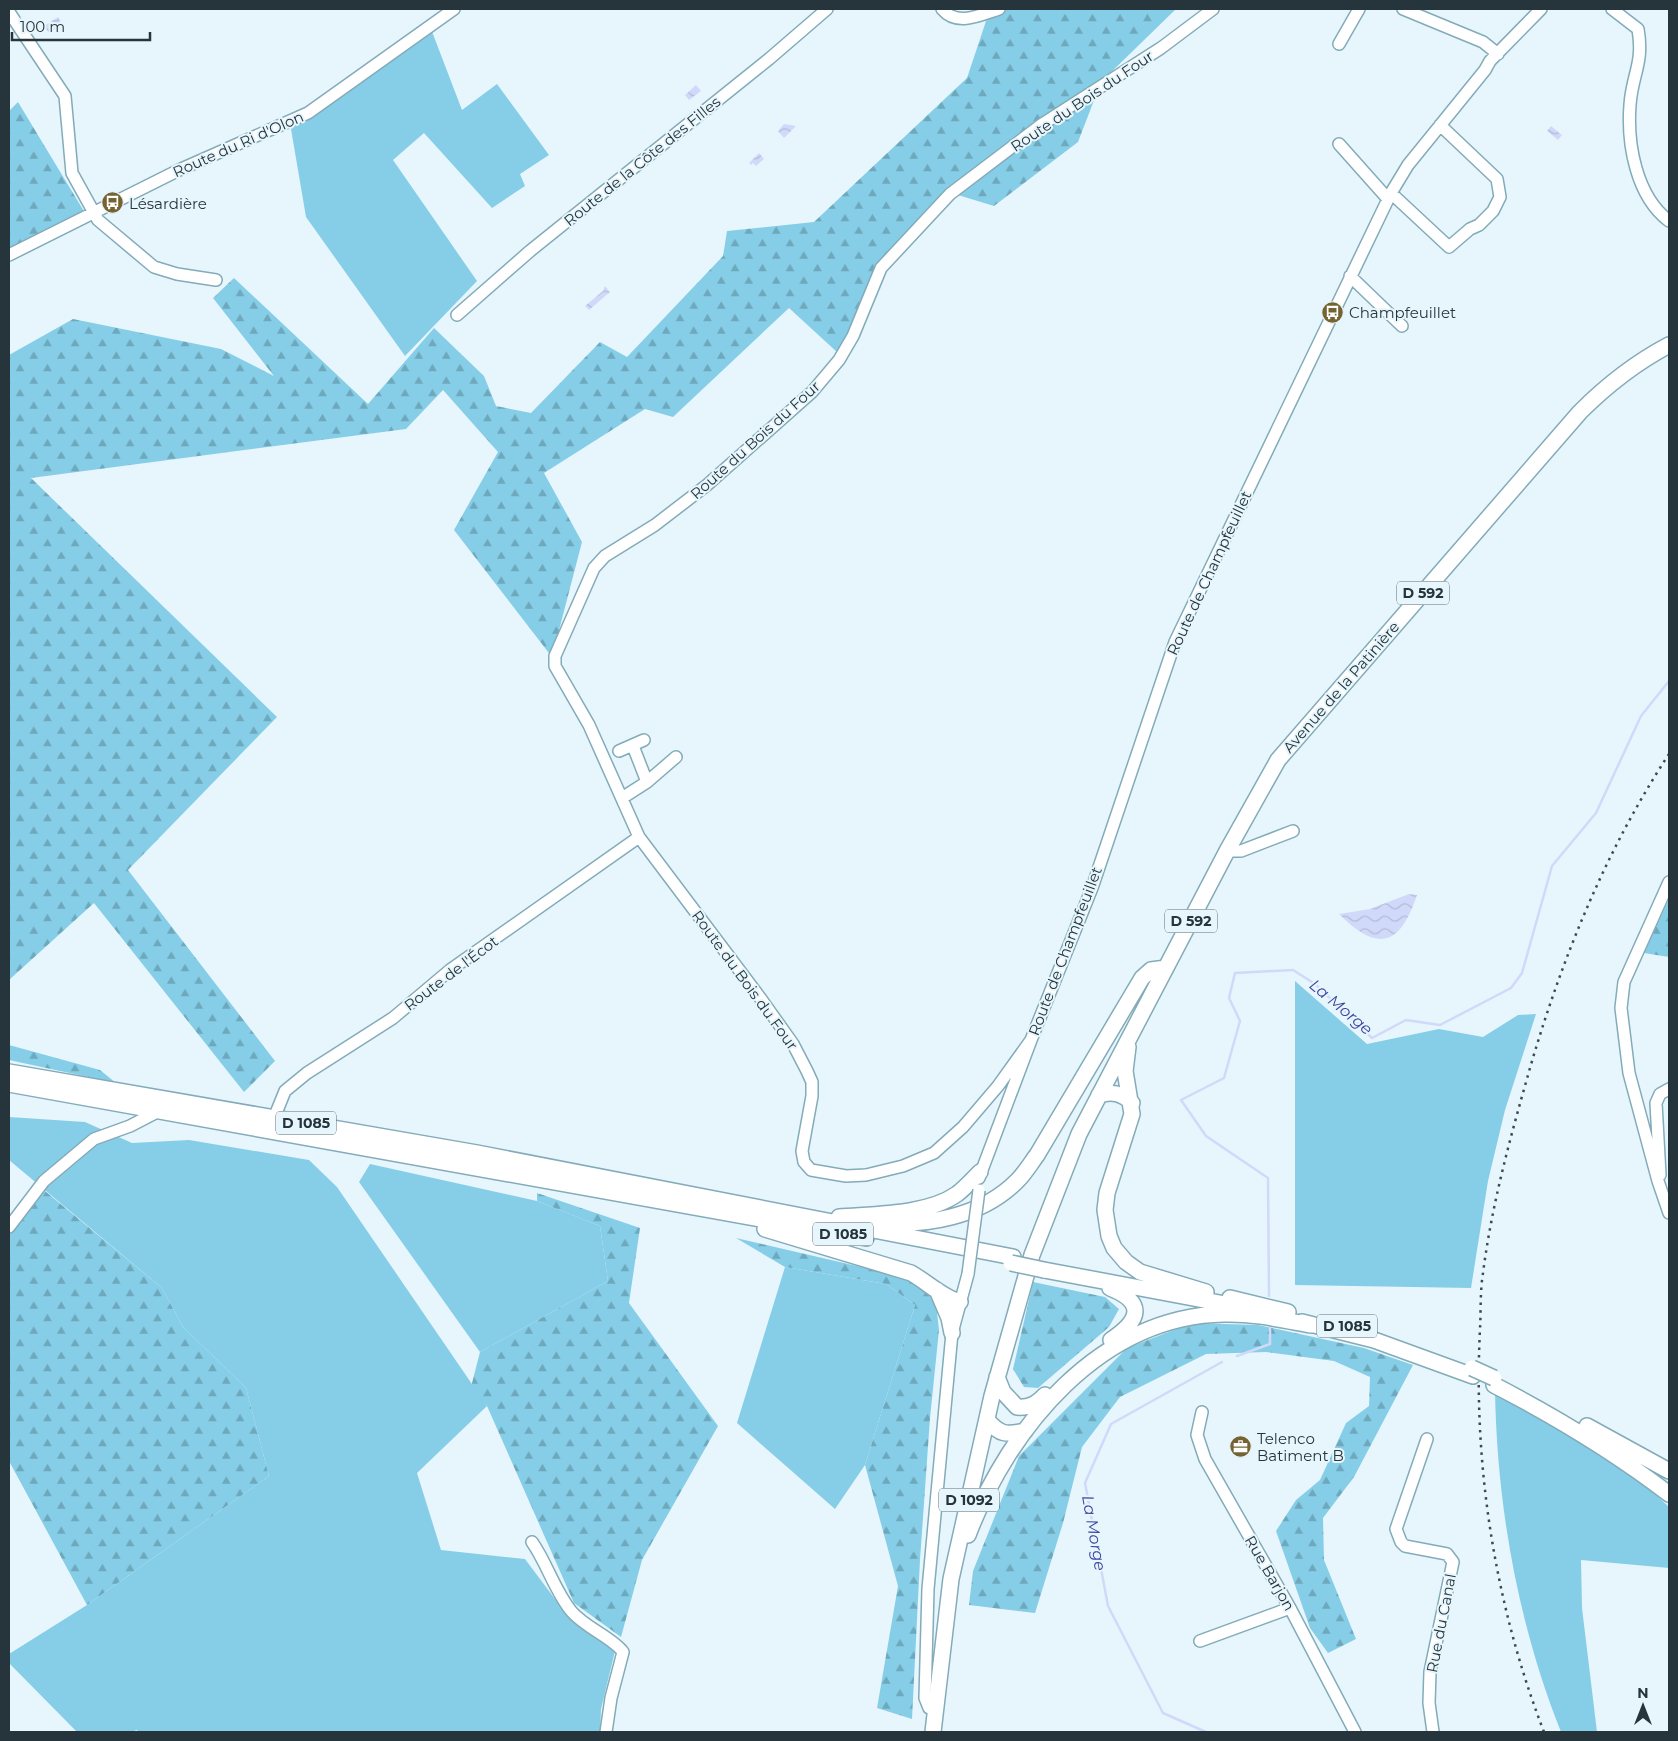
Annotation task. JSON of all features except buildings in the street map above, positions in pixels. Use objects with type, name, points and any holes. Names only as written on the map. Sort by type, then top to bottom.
[{"type":"main road","name":"Avenue de la Patinière","points":[[1098,1095],[1227,851],[1278,760],[1574,420],[1608,384],[1639,361],[1669,345]]},
{"type":"main road","points":[[800,1214],[886,1223],[947,1219],[967,1212],[1001,1194],[1018,1179],[1037,1156],[1142,978],[1151,970],[1166,968]]},
{"type":"main road","points":[[1130,1036],[1125,1071],[1132,1103],[1132,1114],[1107,1193],[1106,1223],[1114,1248],[1126,1262],[1140,1272],[1219,1296]]},
{"type":"main road","name":"D 1085","points":[[9,1072],[477,1153],[800,1214],[1012,1260]]},
{"type":"main road","name":"D 1085","points":[[9,1084],[674,1205],[1040,1263],[1219,1296],[1376,1334],[1494,1381],[1560,1411],[1669,1486]]},
{"type":"main road","points":[[1098,1095],[1113,1093],[1124,1096],[1132,1103]]},
{"type":"main road","name":"D 592","points":[[1040,1263],[1078,1134],[1098,1095]]},
{"type":"main road","points":[[835,1217],[887,1213],[933,1205],[957,1194],[980,1172]]},
{"type":"main road","points":[[674,1205],[814,1243],[911,1272],[948,1299],[960,1302]]},
{"type":"main road","name":"D 1085","points":[[1040,1263],[1311,1324],[1400,1348],[1472,1372]]},
{"type":"main road","points":[[998,1377],[1003,1392],[1017,1407],[1027,1408],[1035,1405],[1073,1368],[1122,1332],[1132,1322],[1136,1314],[1133,1302],[1126,1294],[1040,1263]]},
{"type":"main road","name":"D 1092","points":[[933,1732],[951,1580],[987,1420],[998,1377],[1040,1263]]},
{"type":"main road","points":[[936,1289],[949,1318],[952,1333]]},
{"type":"main road","points":[[951,1580],[972,1525],[997,1474],[1025,1431],[1066,1384],[1094,1360],[1125,1340],[1167,1322],[1224,1314],[1311,1324]]},
{"type":"main road","name":"D 1085","points":[[1494,1381],[1556,1417],[1613,1454],[1669,1494]]},
{"type":"main road","points":[[1560,1411],[1669,1471]]},
{"type":"main road","points":[[987,1420],[996,1430],[1005,1433],[1025,1431]]},
{"type":"street","name":"Route du Ri d'Olon","points":[[9,255],[180,170],[308,113],[454,9]]},
{"type":"street","name":"Route de la Côte des Filles","points":[[457,315],[530,251],[769,59],[827,9]]},
{"type":"street","points":[[942,9],[947,15],[956,19],[968,19],[999,9]]},
{"type":"street","name":"Route du Bois du Four","points":[[1031,1040],[998,1086],[963,1127],[934,1154],[903,1166],[866,1175],[846,1176],[811,1170],[804,1162],[802,1151],[812,1096],[812,1082],[807,1071],[793,1044],[761,999],[639,837],[590,725],[555,666],[555,656],[594,568],[605,556],[655,524],[707,485],[812,392],[839,360],[853,336],[881,268],[950,194],[1041,125],[1161,48],[1213,9]]},
{"type":"street","points":[[1339,44],[1359,9]]},
{"type":"street","points":[[1403,9],[1483,42],[1498,54]]},
{"type":"street","name":"Route de Champfeuillet","points":[[935,1709],[929,1708],[925,1698],[928,1589],[952,1333],[968,1274],[980,1172],[1092,888],[1175,642],[1350,276],[1389,196],[1408,164],[1485,70],[1490,61],[1541,9]]},
{"type":"street","points":[[1612,9],[1638,30],[1641,49],[1630,104],[1630,134],[1637,173],[1654,205],[1669,221]]},
{"type":"street","points":[[9,12],[65,96],[72,173],[98,220],[154,267],[177,274],[216,280]]},
{"type":"street","points":[[1339,144],[1389,196],[1449,247],[1470,229],[1479,225],[1493,211],[1500,197],[1497,179],[1440,125]]},
{"type":"street","points":[[1350,276],[1402,326]]},
{"type":"street","points":[[619,751],[644,740]]},
{"type":"street","points":[[633,746],[647,782]]},
{"type":"street","points":[[622,798],[647,782],[676,757]]},
{"type":"street","points":[[1227,851],[1241,851],[1294,831]]},
{"type":"street","name":"Route de l'Écot","points":[[274,1118],[285,1091],[307,1073],[393,1018],[450,970],[639,837]]},
{"type":"street","points":[[1669,882],[1624,982],[1621,1008],[1629,1073],[1658,1181],[1669,1213]]},
{"type":"street","points":[[1658,1181],[1660,1164],[1656,1103],[1660,1094],[1669,1089]]},
{"type":"street","points":[[9,1227],[44,1181],[94,1139],[130,1126],[157,1112]]},
{"type":"street","name":"Rue Barjon","points":[[1202,1412],[1198,1435],[1205,1459],[1290,1608],[1355,1732]]},
{"type":"street","name":"Rue du Canal","points":[[1428,1439],[1396,1529],[1401,1542],[1405,1546],[1447,1554],[1453,1562],[1430,1672],[1429,1703],[1432,1732]]},
{"type":"street","points":[[532,1542],[571,1611],[592,1630],[620,1647],[624,1652],[610,1698],[606,1732]]},
{"type":"street","points":[[1200,1641],[1290,1608]]},
{"type":"green space","points":[[1008,9],[1176,9],[1101,82],[1078,142],[994,206],[948,192],[886,269],[838,353],[789,308],[673,417],[645,409],[544,473],[582,542],[552,657],[454,530],[498,452],[443,390],[406,429],[31,478],[277,717],[128,870],[275,1061],[244,1092],[94,903],[9,980],[9,355],[73,319],[221,349],[274,376],[213,298],[234,278],[368,404],[434,328],[484,376],[496,406],[531,413],[600,342],[627,357],[723,256],[727,231],[814,222],[967,78],[986,21]]},
{"type":"green space","points":[[431,29],[462,110],[497,84],[549,155],[520,174],[525,186],[492,208],[424,133],[393,160],[477,281],[405,356],[306,217],[291,129],[346,94]]},
{"type":"green space","points":[[18,102],[85,213],[9,252],[9,111]]},
{"type":"green space","points":[[1669,899],[1669,957],[1644,953]]},
{"type":"green space","points":[[1295,981],[1367,1044],[1439,1029],[1483,1037],[1518,1015],[1536,1014],[1505,1110],[1488,1181],[1471,1288],[1295,1285]]},
{"type":"green space","points":[[9,1045],[100,1070],[116,1083],[9,1060]]},
{"type":"green space","points":[[9,1117],[85,1122],[132,1143],[189,1140],[309,1160],[337,1187],[487,1406],[417,1473],[441,1550],[525,1559],[567,1615],[615,1651],[601,1709],[600,1732],[138,1732],[137,1730],[131,1732],[77,1732],[9,1663],[9,1654],[87,1605],[269,1476],[246,1388],[183,1327],[162,1288],[9,1160]]},
{"type":"green space","points":[[370,1164],[537,1201],[600,1226],[608,1281],[480,1352],[359,1182]]},
{"type":"green space","points":[[45,1191],[162,1288],[183,1327],[246,1388],[269,1476],[87,1605],[9,1461],[9,1234]]},
{"type":"green space","points":[[537,1193],[640,1228],[629,1303],[718,1426],[642,1560],[621,1637],[574,1603],[487,1406],[471,1387],[480,1352],[608,1281],[600,1226],[537,1201]]},
{"type":"green space","points":[[736,1238],[913,1279],[936,1303],[939,1330],[930,1418],[920,1560],[912,1719],[877,1708],[898,1586],[865,1465],[915,1305],[886,1284],[785,1267]]},
{"type":"green space","points":[[785,1267],[886,1284],[915,1305],[865,1465],[835,1509],[737,1423]]},
{"type":"green space","points":[[1033,1282],[1105,1297],[1119,1309],[1109,1327],[1038,1388],[1024,1387],[1013,1369]]},
{"type":"green space","points":[[1192,1323],[1258,1325],[1364,1348],[1413,1365],[1354,1477],[1323,1518],[1324,1560],[1356,1639],[1328,1653],[1310,1628],[1276,1531],[1296,1500],[1320,1480],[1346,1423],[1369,1406],[1370,1377],[1334,1361],[1266,1352],[1206,1354],[1120,1397],[1082,1447],[1063,1523],[1035,1613],[969,1605],[973,1571],[1019,1456],[1127,1348]]},
{"type":"green space","points":[[1495,1391],[1629,1470],[1669,1507],[1669,1568],[1581,1560],[1582,1608],[1597,1732],[1561,1732],[1533,1649],[1522,1607],[1505,1521],[1500,1478]]},
{"type":"water","points":[[58,17],[62,24],[49,33],[44,26]]},
{"type":"water","points":[[696,85],[701,91],[689,100],[685,95]]},
{"type":"water","points":[[784,124],[796,126],[784,138],[778,131]]},
{"type":"water","points":[[1551,126],[1562,135],[1558,140],[1547,131]]},
{"type":"water","points":[[759,153],[764,159],[756,166],[753,163],[751,165],[749,163]]},
{"type":"water","points":[[605,286],[610,292],[589,310],[585,306],[603,291]]},
{"type":"water","points":[[1409,894],[1417,895],[1410,912],[1403,925],[1395,934],[1386,938],[1376,939],[1365,935],[1339,914],[1370,909]]},
{"type":"waterway","name":"La Morge","points":[[1269,1296],[1268,1178],[1206,1136],[1181,1100],[1224,1078],[1240,1021],[1229,998],[1235,973],[1293,970],[1315,984],[1372,1038],[1406,1020],[1440,1025],[1511,988],[1522,973],[1552,866],[1596,813],[1641,716],[1669,681]]},
{"type":"waterway","name":"La Morge","points":[[1237,1356],[1270,1344],[1270,1323]]},
{"type":"waterway","name":"La Morge","points":[[1206,1732],[1163,1713],[1108,1606],[1085,1483],[1111,1424],[1222,1362]]},
{"type":"railway","points":[[1544,1732],[1512,1635],[1500,1585],[1484,1483],[1480,1432],[1479,1380],[1482,1280],[1491,1221],[1509,1144],[1530,1068],[1556,986],[1571,946],[1606,867],[1625,828],[1669,754]]},
{"type":"place","name":"Lésardière","points":[[113,203]]},
{"type":"place","name":"Champfeuillet","points":[[1333,312]]},
{"type":"place","name":"Telenco Batiment B","points":[[1241,1447]]}]
